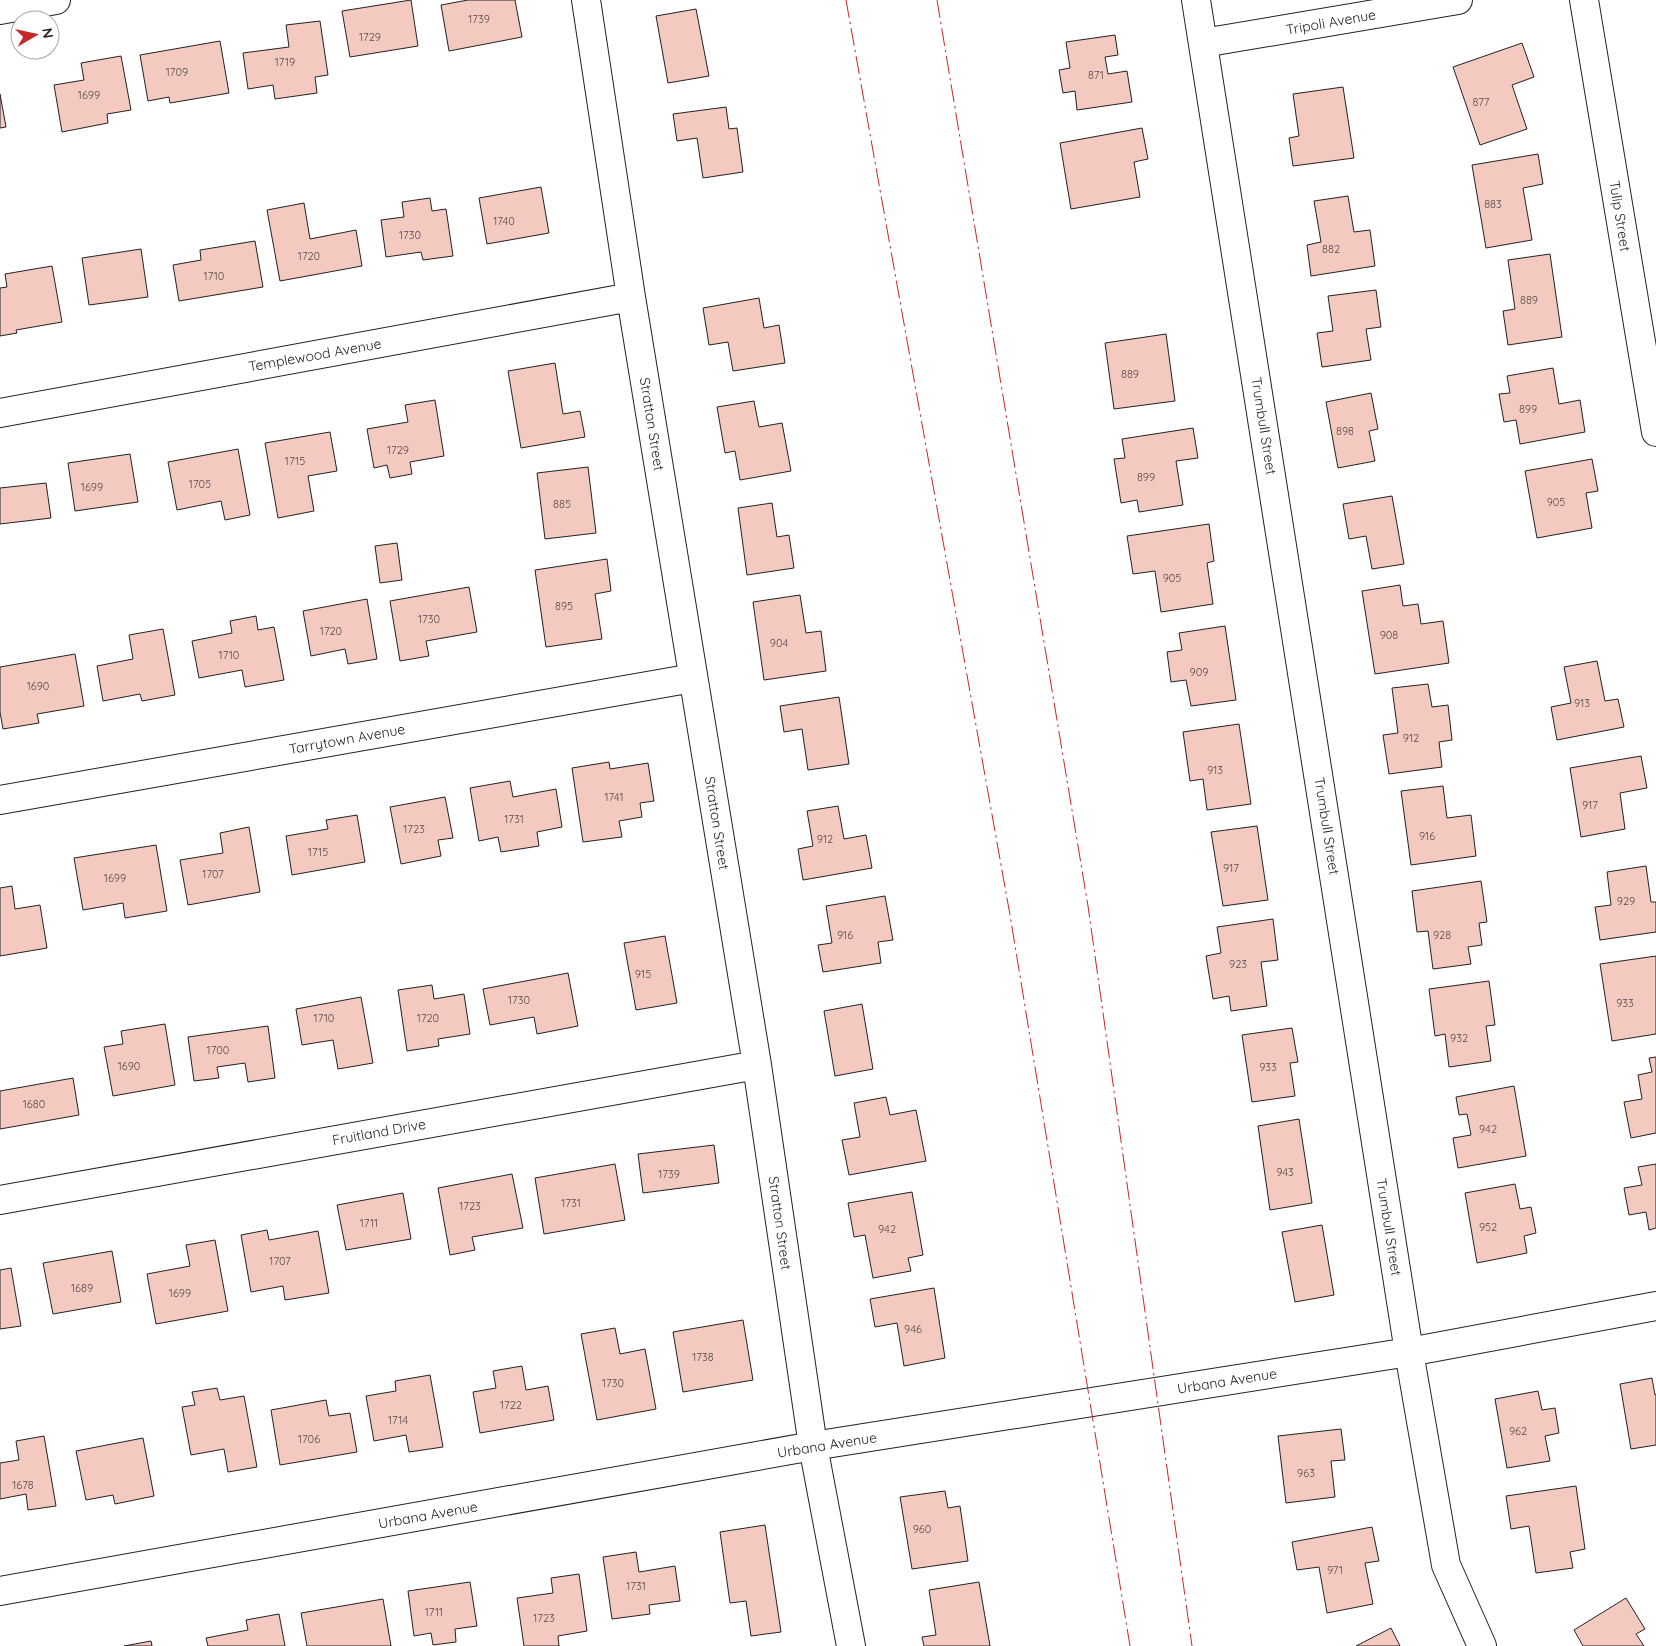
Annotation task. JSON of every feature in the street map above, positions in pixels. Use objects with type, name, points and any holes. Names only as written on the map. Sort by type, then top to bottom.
[{"type":"street","points":[[0,10],[56,0]]},
{"type":"street","name":"Stratton Street","points":[[586,0],[631,297],[757,1065],[813,1446],[851,1646]]},
{"type":"street","name":"Trumbull Street","points":[[1196,0],[1409,1352],[1446,1565],[1482,1646]]},
{"type":"street","name":"Tripoli Avenue","points":[[1203,43],[1458,0]]},
{"type":"street","name":"Tulip Street","points":[[1584,0],[1656,432]]},
{"type":"street","name":"Templewood Avenue","points":[[0,413],[631,297]]},
{"type":"street","name":"Tarrytown Avenue","points":[[0,800],[693,678]]},
{"type":"street","name":"Fruitland Drive","points":[[0,1200],[757,1065]]},
{"type":"street","name":"Urbana Avenue","points":[[0,1591],[813,1446],[1409,1352],[1656,1306]]},
{"type":"building","points":[[411,0],[418,46],[350,57],[342,11]]},
{"type":"building","points":[[468,0],[515,0],[522,37],[449,51],[441,5]]},
{"type":"building","points":[[696,9],[709,76],[668,83],[656,16]]},
{"type":"building","points":[[320,21],[328,75],[315,77],[317,93],[275,99],[273,85],[248,89],[243,53],[289,47],[286,25]]},
{"type":"building","points":[[1115,35],[1118,55],[1105,57],[1108,74],[1127,71],[1132,102],[1077,110],[1075,91],[1063,93],[1059,70],[1070,68],[1066,42]]},
{"type":"building","points":[[220,41],[229,93],[170,103],[169,97],[148,101],[140,55]]},
{"type":"building","points":[[1522,43],[1534,77],[1512,85],[1527,129],[1480,145],[1453,67]]},
{"type":"building","points":[[121,56],[131,110],[107,114],[108,123],[62,132],[54,85],[84,80],[81,63]]},
{"type":"building","points":[[1343,87],[1354,158],[1293,166],[1289,138],[1299,136],[1293,94]]},
{"type":"building","points":[[0,94],[6,127],[0,128]]},
{"type":"building","points":[[726,107],[729,129],[737,128],[743,172],[703,178],[697,138],[677,141],[673,114]]},
{"type":"building","points":[[1142,128],[1148,159],[1134,162],[1140,197],[1071,209],[1060,143]]},
{"type":"building","points":[[1538,154],[1543,184],[1523,188],[1532,240],[1486,248],[1472,165]]},
{"type":"building","points":[[541,187],[549,233],[487,244],[479,198]]},
{"type":"building","points":[[1348,196],[1354,232],[1370,230],[1375,266],[1311,276],[1307,245],[1321,242],[1314,201]]},
{"type":"building","points":[[430,198],[432,211],[446,209],[453,256],[423,260],[421,252],[386,257],[381,220],[404,217],[402,202]]},
{"type":"building","points":[[304,203],[310,239],[356,230],[362,266],[280,281],[267,210]]},
{"type":"building","points":[[255,241],[263,287],[179,301],[173,265],[201,260],[200,250]]},
{"type":"building","points":[[141,249],[148,297],[89,305],[82,258]]},
{"type":"building","points":[[1550,254],[1562,337],[1508,345],[1503,311],[1515,309],[1508,260]]},
{"type":"building","points":[[52,266],[62,322],[16,330],[17,333],[0,336],[0,288],[7,287],[5,274]]},
{"type":"building","points":[[1376,290],[1381,327],[1366,329],[1371,360],[1322,367],[1317,333],[1333,331],[1328,296]]},
{"type":"building","points":[[759,298],[764,328],[779,325],[785,363],[733,371],[728,342],[709,345],[703,308]]},
{"type":"building","points":[[1166,334],[1175,401],[1114,409],[1105,343]]},
{"type":"building","points":[[555,363],[563,414],[580,411],[585,437],[521,448],[508,371]]},
{"type":"building","points":[[1553,368],[1559,404],[1580,400],[1585,432],[1520,444],[1516,420],[1504,422],[1499,394],[1510,393],[1507,376]]},
{"type":"building","points":[[1371,393],[1378,429],[1369,431],[1375,461],[1338,468],[1326,402]]},
{"type":"building","points":[[435,400],[444,456],[410,462],[412,474],[390,478],[387,465],[374,468],[367,429],[408,422],[405,405]]},
{"type":"building","points":[[754,401],[759,427],[782,423],[791,471],[740,480],[735,451],[725,453],[717,407]]},
{"type":"building","points":[[1193,428],[1198,458],[1176,461],[1183,505],[1139,512],[1137,500],[1121,503],[1114,459],[1125,458],[1122,439]]},
{"type":"building","points":[[330,432],[337,471],[308,476],[314,511],[278,518],[265,443]]},
{"type":"building","points":[[238,449],[250,515],[225,520],[221,501],[177,510],[168,462]]},
{"type":"building","points":[[130,454],[138,502],[75,511],[68,463]]},
{"type":"building","points":[[1592,459],[1598,491],[1586,493],[1592,528],[1537,538],[1525,471]]},
{"type":"building","points":[[588,467],[596,533],[545,539],[537,473]]},
{"type":"building","points":[[46,483],[51,518],[0,524],[0,488]]},
{"type":"building","points":[[1392,496],[1404,564],[1372,569],[1366,536],[1349,539],[1343,504]]},
{"type":"building","points":[[772,503],[777,537],[789,535],[794,568],[747,575],[738,508]]},
{"type":"building","points":[[1209,524],[1214,561],[1207,563],[1213,604],[1161,612],[1155,571],[1133,574],[1127,536]]},
{"type":"building","points":[[397,543],[402,580],[380,583],[375,546]]},
{"type":"building","points":[[607,559],[611,591],[595,594],[602,639],[546,647],[535,570]]},
{"type":"building","points":[[1400,585],[1403,606],[1418,604],[1421,624],[1443,621],[1449,663],[1375,674],[1362,591]]},
{"type":"building","points":[[469,587],[477,632],[426,641],[429,656],[400,661],[390,601]]},
{"type":"building","points":[[800,595],[806,633],[821,631],[826,671],[764,680],[753,602]]},
{"type":"building","points":[[367,599],[377,659],[348,664],[345,649],[311,656],[303,611]]},
{"type":"building","points":[[256,616],[258,630],[274,627],[284,680],[245,687],[242,670],[199,678],[192,641],[232,633],[230,621]]},
{"type":"building","points":[[1225,626],[1236,700],[1191,706],[1186,680],[1171,682],[1167,652],[1182,650],[1179,633]]},
{"type":"building","points":[[163,629],[175,695],[142,701],[140,694],[103,701],[97,666],[133,659],[129,635]]},
{"type":"building","points":[[75,654],[84,706],[37,714],[39,723],[3,729],[0,712],[0,667]]},
{"type":"building","points":[[1597,661],[1605,701],[1618,699],[1624,727],[1557,740],[1551,707],[1571,703],[1564,667]]},
{"type":"building","points":[[1428,684],[1432,707],[1448,705],[1452,740],[1439,742],[1442,767],[1389,774],[1383,735],[1398,733],[1392,688]]},
{"type":"building","points":[[839,697],[849,764],[808,770],[802,729],[784,732],[780,706]]},
{"type":"building","points":[[1239,724],[1251,804],[1207,810],[1203,779],[1190,781],[1183,732]]},
{"type":"building","points":[[1641,756],[1647,788],[1620,793],[1625,829],[1581,837],[1570,768]]},
{"type":"building","points":[[609,762],[610,769],[648,763],[654,801],[640,803],[642,817],[619,821],[622,837],[583,842],[572,768]]},
{"type":"building","points":[[510,781],[513,797],[556,789],[562,827],[537,832],[539,846],[501,852],[498,837],[479,841],[470,788]]},
{"type":"building","points":[[1443,786],[1447,818],[1471,815],[1476,856],[1411,865],[1401,791]]},
{"type":"building","points":[[445,797],[453,838],[438,840],[441,856],[401,864],[390,807]]},
{"type":"building","points":[[838,806],[844,839],[866,835],[872,868],[803,880],[798,849],[813,846],[807,811]]},
{"type":"building","points":[[357,815],[365,862],[292,875],[286,836],[328,829],[326,820]]},
{"type":"building","points":[[1257,826],[1268,900],[1223,906],[1211,832]]},
{"type":"building","points":[[249,827],[260,892],[188,905],[180,860],[223,853],[220,833]]},
{"type":"building","points":[[156,845],[167,911],[125,918],[123,903],[83,910],[74,858]]},
{"type":"building","points":[[1646,866],[1651,902],[1656,902],[1656,932],[1600,940],[1595,907],[1611,905],[1607,872]]},
{"type":"building","points":[[1481,881],[1487,922],[1479,923],[1482,945],[1468,947],[1471,964],[1433,969],[1428,931],[1417,932],[1412,891]]},
{"type":"building","points":[[12,886],[15,909],[40,905],[47,948],[0,956],[0,888]]},
{"type":"building","points":[[885,896],[893,940],[878,942],[881,963],[823,972],[818,945],[832,943],[826,906]]},
{"type":"building","points":[[1273,919],[1278,960],[1261,962],[1267,1006],[1231,1011],[1229,996],[1213,999],[1206,956],[1221,953],[1217,927]]},
{"type":"building","points":[[665,936],[677,1003],[636,1010],[624,943]]},
{"type":"building","points":[[1656,956],[1656,1034],[1612,1041],[1600,964]]},
{"type":"building","points":[[568,973],[578,1026],[537,1034],[534,1017],[490,1025],[483,989]]},
{"type":"building","points":[[1489,981],[1495,1025],[1486,1026],[1491,1061],[1449,1067],[1445,1034],[1435,1036],[1429,989]]},
{"type":"building","points":[[432,985],[434,999],[464,994],[470,1034],[438,1039],[439,1046],[407,1051],[398,990]]},
{"type":"building","points":[[361,997],[373,1063],[338,1069],[333,1040],[302,1045],[296,1009]]},
{"type":"building","points":[[862,1004],[873,1069],[835,1076],[824,1011]]},
{"type":"building","points":[[165,1024],[175,1085],[113,1096],[104,1047],[123,1044],[121,1031]]},
{"type":"building","points":[[268,1026],[275,1078],[248,1082],[245,1063],[217,1067],[219,1078],[194,1081],[188,1037]]},
{"type":"building","points":[[1292,1028],[1298,1062],[1290,1063],[1295,1096],[1252,1102],[1242,1035]]},
{"type":"building","points":[[1656,1057],[1656,1133],[1631,1138],[1624,1102],[1642,1099],[1638,1075],[1652,1072],[1649,1058]]},
{"type":"building","points":[[73,1078],[79,1115],[0,1129],[0,1091]]},
{"type":"building","points":[[1514,1086],[1526,1156],[1458,1168],[1453,1138],[1471,1135],[1467,1114],[1459,1115],[1456,1097]]},
{"type":"building","points":[[886,1097],[890,1115],[916,1110],[926,1161],[849,1175],[842,1140],[860,1137],[854,1103]]},
{"type":"building","points":[[1299,1119],[1312,1203],[1270,1210],[1258,1126]]},
{"type":"building","points":[[714,1145],[719,1183],[643,1193],[638,1154]]},
{"type":"building","points":[[615,1164],[625,1220],[544,1234],[535,1178]]},
{"type":"building","points":[[1656,1164],[1656,1228],[1649,1230],[1646,1212],[1629,1215],[1624,1188],[1642,1185],[1638,1167]]},
{"type":"building","points":[[512,1174],[523,1228],[472,1237],[475,1250],[450,1255],[438,1188]]},
{"type":"building","points":[[1515,1184],[1520,1209],[1531,1207],[1536,1233],[1524,1236],[1527,1253],[1477,1263],[1465,1193]]},
{"type":"building","points":[[912,1192],[923,1255],[908,1258],[911,1271],[873,1278],[865,1235],[854,1237],[848,1203]]},
{"type":"building","points":[[403,1193],[411,1239],[346,1250],[337,1205]]},
{"type":"building","points":[[1322,1225],[1334,1295],[1295,1302],[1282,1232]]},
{"type":"building","points":[[267,1230],[269,1240],[318,1231],[329,1293],[285,1300],[283,1286],[251,1292],[241,1235]]},
{"type":"building","points":[[215,1240],[228,1311],[156,1324],[147,1274],[190,1266],[186,1245]]},
{"type":"building","points":[[112,1251],[121,1302],[53,1314],[43,1263]]},
{"type":"building","points":[[11,1268],[21,1326],[0,1329],[0,1270]]},
{"type":"building","points":[[934,1288],[945,1358],[904,1366],[897,1323],[875,1327],[870,1299]]},
{"type":"building","points":[[743,1320],[753,1380],[683,1392],[673,1332]]},
{"type":"building","points":[[615,1328],[620,1354],[645,1349],[656,1409],[597,1420],[581,1334]]},
{"type":"building","points":[[522,1366],[526,1390],[548,1386],[554,1420],[480,1433],[473,1392],[496,1388],[493,1371]]},
{"type":"building","points":[[430,1375],[443,1447],[409,1452],[406,1435],[374,1441],[366,1396],[396,1391],[395,1381]]},
{"type":"building","points":[[1652,1378],[1656,1394],[1656,1445],[1631,1449],[1620,1384]]},
{"type":"building","points":[[217,1388],[220,1400],[244,1396],[257,1467],[228,1472],[224,1449],[191,1455],[182,1407],[195,1405],[192,1392]]},
{"type":"building","points":[[1538,1391],[1542,1410],[1555,1408],[1559,1433],[1545,1436],[1550,1461],[1507,1468],[1495,1399]]},
{"type":"building","points":[[326,1400],[329,1416],[350,1413],[357,1452],[280,1465],[271,1410]]},
{"type":"building","points":[[1341,1429],[1345,1460],[1331,1461],[1335,1497],[1286,1503],[1278,1436]]},
{"type":"building","points":[[44,1436],[56,1506],[28,1510],[26,1494],[0,1499],[0,1463],[19,1460],[16,1441]]},
{"type":"building","points":[[143,1438],[154,1496],[115,1504],[113,1495],[86,1500],[76,1451]]},
{"type":"building","points":[[1576,1486],[1585,1549],[1570,1552],[1573,1568],[1536,1573],[1529,1526],[1511,1529],[1506,1496]]},
{"type":"building","points":[[945,1491],[948,1508],[960,1506],[968,1561],[912,1569],[900,1497]]},
{"type":"building","points":[[765,1525],[781,1632],[751,1636],[746,1601],[730,1603],[720,1532]]},
{"type":"building","points":[[1372,1527],[1379,1561],[1365,1563],[1373,1604],[1327,1613],[1319,1567],[1297,1570],[1292,1542]]},
{"type":"building","points":[[636,1552],[639,1572],[675,1566],[680,1601],[649,1605],[650,1614],[612,1619],[603,1557]]},
{"type":"building","points":[[579,1574],[587,1631],[558,1636],[559,1646],[524,1646],[517,1598],[553,1593],[551,1578]]},
{"type":"building","points":[[470,1582],[477,1626],[455,1629],[456,1642],[433,1645],[431,1633],[414,1636],[408,1591]]},
{"type":"building","points":[[979,1582],[990,1646],[924,1646],[922,1637],[936,1635],[929,1590]]},
{"type":"building","points":[[1626,1598],[1645,1629],[1636,1634],[1644,1646],[1583,1646],[1574,1630]]},
{"type":"building","points":[[383,1599],[391,1646],[307,1646],[301,1613]]},
{"type":"building","points":[[279,1614],[285,1646],[208,1646],[206,1638],[248,1630],[246,1620]]},
{"type":"building","points":[[1391,1628],[1400,1646],[1356,1646]]},
{"type":"building","points":[[151,1641],[152,1646],[124,1646]]},
{"type":"power","points":[[846,0],[1010,915],[1130,1646]]},
{"type":"power","points":[[937,0],[1088,906],[1192,1646]]}]
